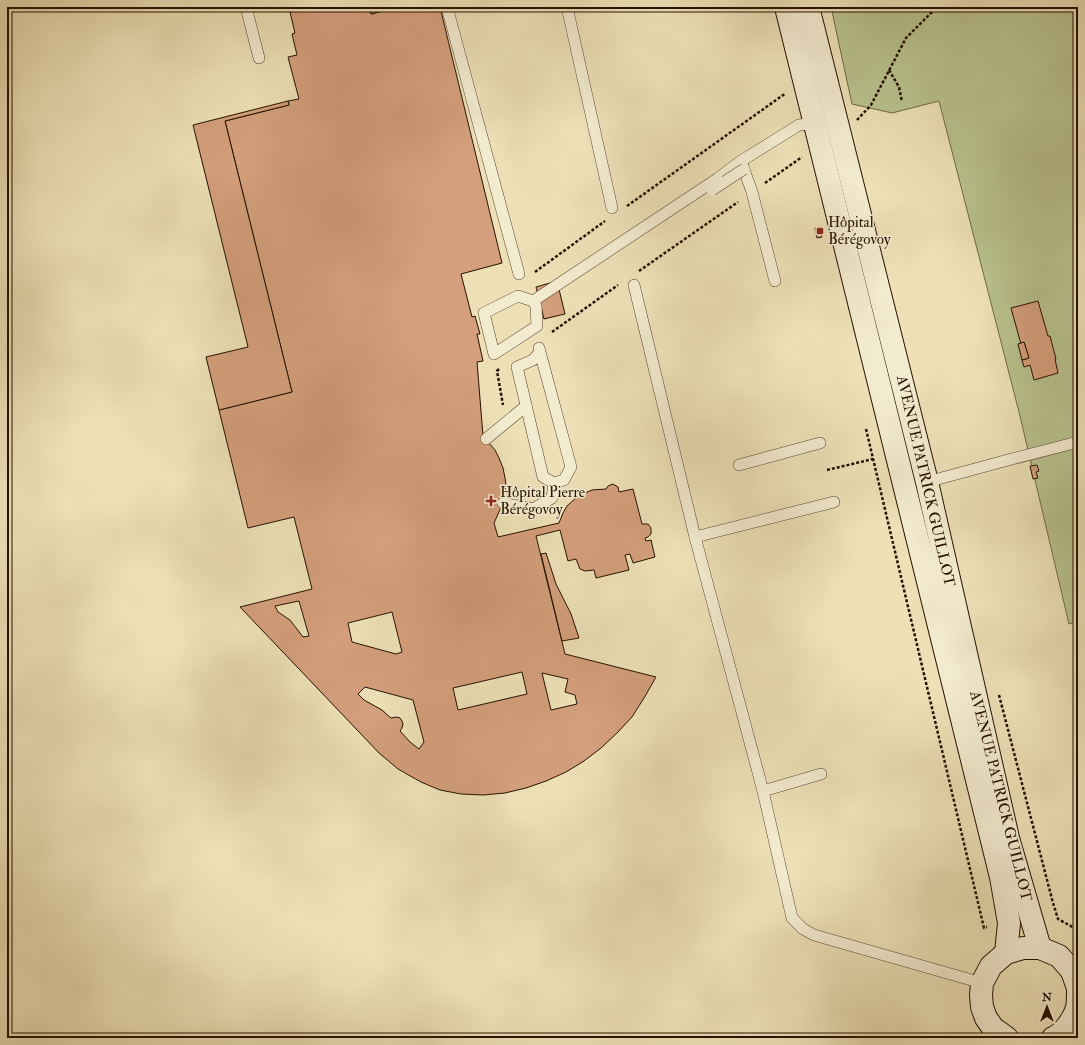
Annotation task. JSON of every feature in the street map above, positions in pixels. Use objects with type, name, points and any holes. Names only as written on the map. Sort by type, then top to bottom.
[{"type":"street","name":"AVENUE PATRICK GUILLOT","points":[[786,7],[1001,878],[1009,923],[1006,953]]},
{"type":"street","name":"AVENUE PATRICK GUILLOT","points":[[811,10],[838,127],[927,482],[1008,838],[1040,948]]},
{"type":"street","points":[[994,1035],[982,1007],[982,983],[991,966],[1006,953],[1023,948],[1040,948],[1059,956],[1077,980],[1077,1007],[1070,1023],[1055,1037]]},
{"type":"lane","points":[[246,7],[258,58]]},
{"type":"lane","points":[[447,7],[524,275]]},
{"type":"lane","points":[[567,7],[612,208]]},
{"type":"lane","points":[[534,304],[743,165],[799,125],[814,123],[838,127]]},
{"type":"lane","points":[[743,165],[752,192],[775,281]]},
{"type":"lane","points":[[629,283],[763,791],[792,918],[803,929],[814,935],[982,983]]},
{"type":"lane","points":[[518,296],[534,304],[537,326],[494,354],[484,312],[518,296]]},
{"type":"lane","points":[[539,350],[571,467],[564,480],[554,483],[543,477],[525,404],[516,366],[533,360],[539,350]]},
{"type":"lane","points":[[486,439],[525,404]]},
{"type":"lane","points":[[927,482],[1078,442]]},
{"type":"lane","points":[[739,465],[820,443]]},
{"type":"lane","points":[[503,503],[533,509],[552,498],[554,483]]},
{"type":"lane","points":[[695,537],[834,502]]},
{"type":"lane","points":[[763,791],[821,774]]},
{"type":"path","points":[[838,127],[857,120],[871,105],[906,38],[937,7]]},
{"type":"path","points":[[889,70],[899,87],[902,102]]},
{"type":"path","points":[[624,208],[804,80]]},
{"type":"path","points":[[637,272],[752,192],[822,154]]},
{"type":"path","points":[[524,275],[605,221]]},
{"type":"path","points":[[548,335],[629,283]]},
{"type":"path","points":[[503,366],[497,371],[503,409],[525,404]]},
{"type":"green space","points":[[831,7],[1078,7],[1078,622],[1069,624],[1019,412],[939,101],[892,113],[852,104]]},
{"type":"building","points":[[289,7],[309,7],[290,12]]},
{"type":"building","points":[[309,7],[355,7],[356,10],[369,7],[371,14],[400,7],[440,7],[502,263],[461,274],[472,317],[475,316],[480,334],[477,334],[483,361],[477,362],[483,436],[495,450],[499,458],[503,468],[506,485],[503,503],[494,523],[498,537],[559,523],[567,506],[578,496],[592,490],[606,489],[608,486],[613,484],[618,487],[619,492],[633,489],[642,524],[648,524],[651,528],[651,534],[645,538],[646,541],[651,540],[655,557],[633,563],[630,554],[625,555],[629,570],[596,578],[594,570],[585,571],[580,569],[576,559],[568,561],[560,530],[536,536],[565,654],[656,677],[632,717],[601,748],[566,772],[526,788],[505,793],[483,795],[461,794],[440,790],[421,782],[398,769],[379,753],[240,607],[312,589],[294,517],[248,528],[219,410],[292,392],[225,121],[289,105],[288,101],[299,99],[288,57],[297,55],[292,34],[295,33],[290,12]],"holes":[[[299,601],[309,636],[303,637],[290,620],[278,612],[275,606]],[[392,612],[402,652],[396,654],[352,642],[348,623]],[[522,672],[527,694],[458,710],[453,688]],[[542,673],[568,679],[565,692],[575,695],[577,704],[551,710]],[[365,687],[413,700],[424,742],[419,749],[400,731],[403,724],[400,718],[391,718],[382,710],[364,700],[358,694]]]},
{"type":"building","points":[[355,7],[369,7],[356,10]]},
{"type":"building","points":[[369,7],[377,7],[379,12],[371,14]]},
{"type":"building","points":[[288,101],[289,105],[225,121],[292,392],[219,410],[206,357],[248,347],[193,125]]},
{"type":"building","points":[[819,227],[822,237],[817,238],[815,228]]},
{"type":"building","points":[[557,281],[565,314],[544,319],[536,287]]},
{"type":"building","points":[[1038,301],[1048,336],[1050,336],[1058,373],[1034,380],[1030,365],[1024,367],[1022,360],[1029,358],[1024,342],[1021,344],[1011,308]]},
{"type":"building","points":[[1024,342],[1029,358],[1022,360],[1018,344]]},
{"type":"building","points":[[1037,465],[1039,471],[1036,472],[1038,478],[1033,479],[1030,466]]},
{"type":"building","points":[[546,553],[556,584],[571,614],[579,638],[562,641],[541,554]]},
{"type":"place","name":"Hôpital Bérégovoy","points":[[820,231]]},
{"type":"place","name":"Hôpital Pierre Bérégovoy","points":[[491,501]]}]
